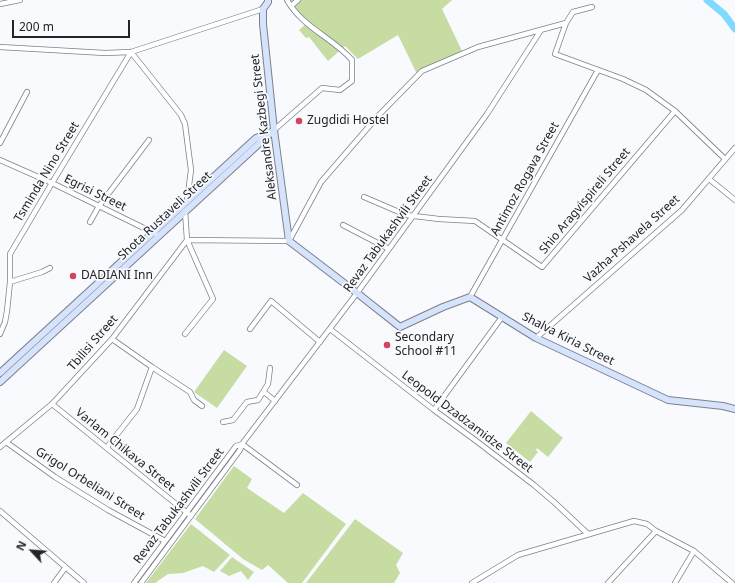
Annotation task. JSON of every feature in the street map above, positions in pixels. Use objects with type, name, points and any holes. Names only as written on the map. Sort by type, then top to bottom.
[{"type":"street","points":[[0,4],[20,0]]},
{"type":"street","points":[[0,48],[105,53],[131,52],[263,9],[268,0]]},
{"type":"street","points":[[287,0],[291,6],[298,0]]},
{"type":"street","name":"Shota Rustaveli Street","points":[[0,382],[274,130],[322,88],[340,90],[352,81],[352,60],[341,49],[301,18],[291,6]]},
{"type":"street","points":[[592,7],[573,12],[566,23],[555,54],[623,79],[646,90],[675,111],[725,159]]},
{"type":"street","name":"Aleksandre Kazbegi Street","points":[[263,9],[263,24],[274,130],[289,241]]},
{"type":"street","points":[[289,241],[321,182],[378,116],[422,71],[478,47],[566,23]]},
{"type":"street","name":"Revaz Tabukashvili Street","points":[[141,583],[240,450],[242,444],[357,293],[487,114],[541,30]]},
{"type":"street","points":[[131,52],[181,115],[185,124],[191,170],[185,212],[187,240],[213,299],[185,334]]},
{"type":"street","name":"Tsminda Nino Street","points":[[0,334],[5,322],[10,282],[10,254],[131,52]]},
{"type":"street","name":"Antimoz Rogava Street","points":[[470,297],[598,70]]},
{"type":"street","points":[[0,143],[26,92]]},
{"type":"street","name":"Shio Aragvispireli Street","points":[[503,240],[542,268],[675,111]]},
{"type":"street","name":"Shota Rustaveli Street","points":[[0,373],[256,138],[274,130]]},
{"type":"street","points":[[90,222],[99,206],[149,140]]},
{"type":"street","name":"Vazha-Pshavela Street","points":[[536,338],[682,210],[735,148]]},
{"type":"street","name":"Egrisi Street","points":[[0,160],[52,183],[160,236]]},
{"type":"street","points":[[708,179],[735,200]]},
{"type":"street","points":[[364,197],[406,215],[475,221],[503,240]]},
{"type":"street","points":[[342,225],[389,249]]},
{"type":"street","points":[[187,240],[289,241],[400,327],[443,307],[470,297]]},
{"type":"street","name":"Tbilisi Street","points":[[0,447],[52,404],[112,338],[187,240]]},
{"type":"street","points":[[10,282],[50,268]]},
{"type":"street","name":"Shalva Kiria Street","points":[[470,297],[536,338],[668,400],[723,406],[735,409]]},
{"type":"street","points":[[250,329],[271,301],[320,342]]},
{"type":"street","points":[[434,410],[502,317]]},
{"type":"street","name":"Leopold Dzadzamidze Street","points":[[330,329],[534,485],[588,534]]},
{"type":"street","points":[[112,338],[190,392],[194,400],[202,406]]},
{"type":"street","points":[[107,447],[137,409],[152,367]]},
{"type":"street","points":[[223,422],[233,420],[247,402],[258,400],[268,384],[270,368]]},
{"type":"street","points":[[264,392],[275,402]]},
{"type":"street","name":"Varlam Chikava Street","points":[[52,404],[191,516]]},
{"type":"street","name":"Grigol Orbeliani Street","points":[[6,442],[55,477],[108,510],[165,541]]},
{"type":"street","points":[[242,444],[297,485]]},
{"type":"street","name":"Revaz Tabukashvili Street","points":[[134,583],[236,446],[242,444]]},
{"type":"street","points":[[0,511],[84,583]]},
{"type":"street","points":[[472,583],[518,555],[634,521],[646,524],[694,551],[732,583]]},
{"type":"street","points":[[608,583],[656,531]]},
{"type":"street","points":[[675,583],[694,551]]},
{"type":"street","points":[[54,583],[65,568]]},
{"type":"green space","points":[[290,0],[452,0],[442,9],[462,51],[418,76],[398,35],[358,59],[345,46],[328,61],[309,37],[306,38],[299,30],[308,22]]},
{"type":"green space","points":[[224,350],[247,366],[217,408],[194,392]]},
{"type":"green space","points":[[531,411],[563,438],[548,457],[537,448],[536,450],[538,452],[530,462],[506,443]]},
{"type":"green space","points":[[234,466],[252,479],[247,488],[284,513],[303,493],[346,524],[302,583],[288,583],[268,565],[262,570],[243,559],[195,519]]},
{"type":"green space","points":[[355,519],[403,553],[396,565],[400,573],[394,583],[306,583]]},
{"type":"green space","points":[[191,524],[230,555],[214,572],[203,566],[183,573],[168,574],[155,583],[146,583]]},
{"type":"green space","points":[[232,557],[254,572],[248,580],[241,571],[229,576],[220,571]]},
{"type":"waterway","points":[[707,0],[724,14],[735,29]]},
{"type":"place","name":"Zugdidi Hostel","points":[[299,121]]},
{"type":"place","name":"DADIANI Inn","points":[[73,276]]},
{"type":"place","name":"Secondary School #11","points":[[387,345]]}]
